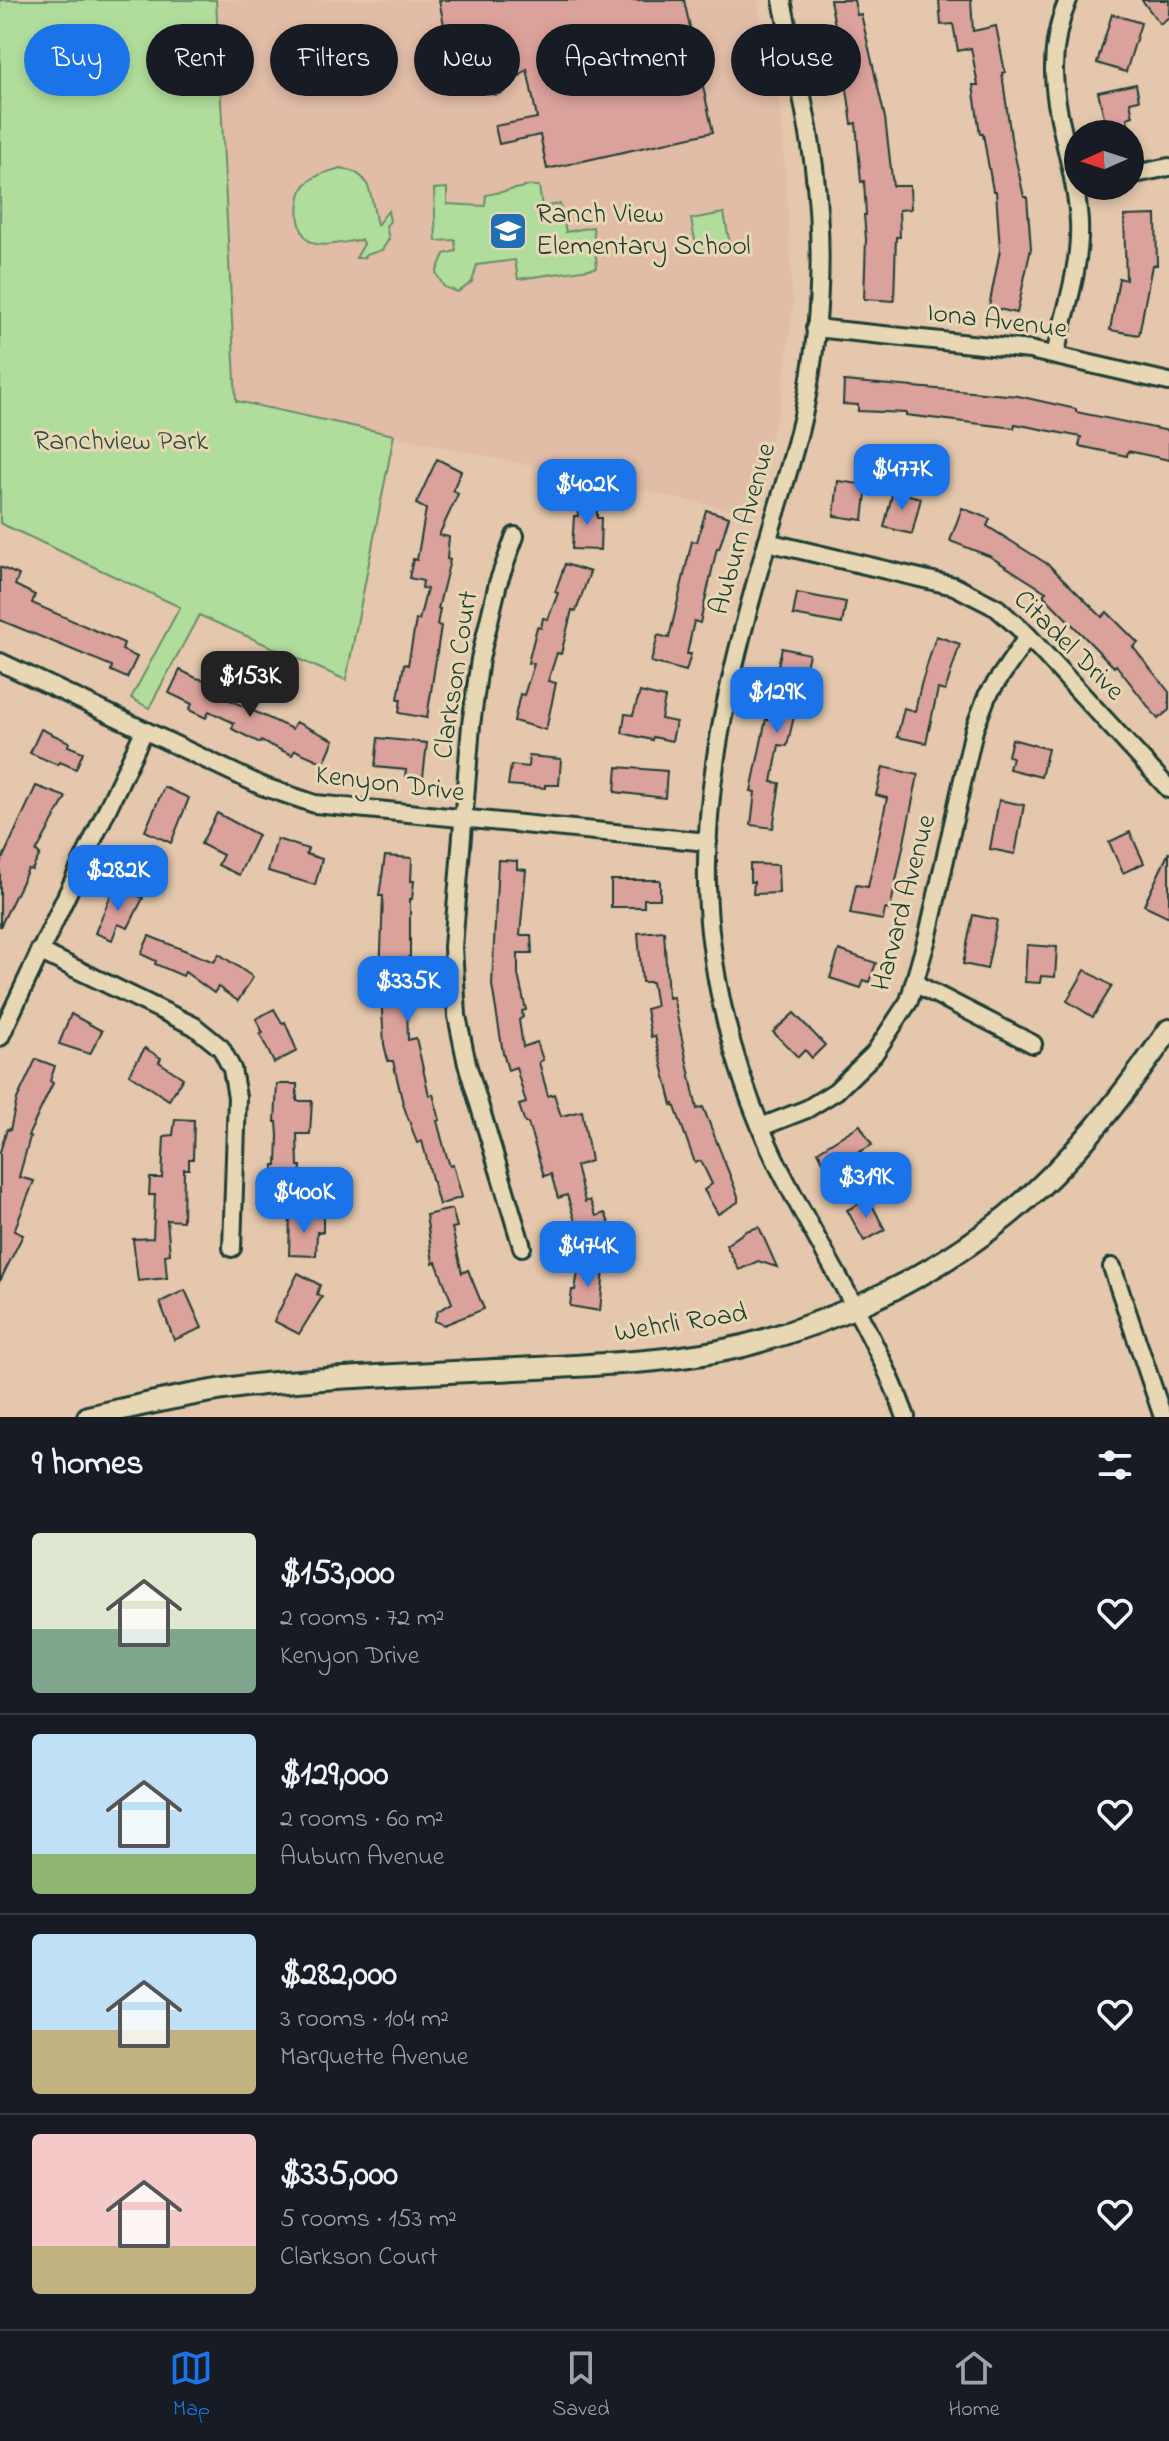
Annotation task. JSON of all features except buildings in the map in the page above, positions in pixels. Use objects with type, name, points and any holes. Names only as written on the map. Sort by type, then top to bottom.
[{"type":"street","name":"Auburn Avenue","points":[[782,0],[814,168],[819,278],[815,328],[804,410],[726,702],[712,788],[708,902],[718,982],[741,1074],[761,1127],[895,1388],[906,1417]]},
{"type":"street","points":[[1064,132],[1053,83],[1054,52],[1068,0]]},
{"type":"street","points":[[1144,172],[1169,167]]},
{"type":"street","points":[[1055,355],[1080,241],[1077,200]]},
{"type":"street","name":"Iona Avenue","points":[[815,328],[1030,350],[1169,382]]},
{"type":"street","name":"Clarkson Court","points":[[515,536],[498,583],[480,659],[471,725],[453,947],[457,1016],[467,1064],[522,1247]]},
{"type":"street","name":"Citadel Drive","points":[[767,542],[954,586],[997,608],[1028,636],[1169,789]]},
{"type":"street","name":"Harvard Avenue","points":[[761,1127],[807,1109],[836,1091],[874,1054],[898,1021],[916,984],[974,730],[987,696],[1028,636]]},
{"type":"street","name":"Kenyon Drive","points":[[0,662],[298,800],[334,808],[708,842]]},
{"type":"street","points":[[0,1037],[144,731]]},
{"type":"street","points":[[39,951],[194,1026],[221,1048],[232,1069],[237,1097],[232,1248]]},
{"type":"street","points":[[916,984],[1033,1044]]},
{"type":"street","name":"Wehrli Road","points":[[88,1417],[204,1392],[281,1382],[599,1365],[704,1353],[742,1346],[809,1326],[898,1287],[938,1265],[1007,1216],[1090,1136],[1169,1030]]},
{"type":"street","points":[[1112,1267],[1163,1417]]},
{"type":"shaded area","name":"Ranch View Elementary School","points":[[216,0],[757,0],[762,24],[731,24],[731,96],[777,96],[782,119],[793,306],[781,401],[750,514],[236,401],[221,96],[254,96],[254,24],[217,24]]},
{"type":"green space","name":"Ranchview Park","points":[[0,0],[216,0],[217,24],[146,24],[146,96],[221,96],[236,401],[394,435],[346,680],[199,615],[149,708],[131,698],[180,607],[0,523]]},
{"type":"green space","points":[[340,168],[359,175],[365,181],[377,225],[388,211],[390,221],[386,226],[389,239],[382,250],[363,258],[356,258],[364,244],[361,240],[316,244],[309,241],[300,227],[298,208],[306,184]]},
{"type":"green space","points":[[539,186],[542,207],[560,204],[566,232],[593,227],[597,268],[518,279],[515,260],[477,265],[472,282],[458,292],[444,287],[436,273],[444,254],[456,251],[455,240],[436,241],[434,189],[447,188],[447,204],[485,206],[486,195]]},
{"type":"green space","points":[[724,213],[730,245],[697,251],[691,219]]},
{"type":"place","name":"Ranch View Elementary School","points":[[508,231]]}]
